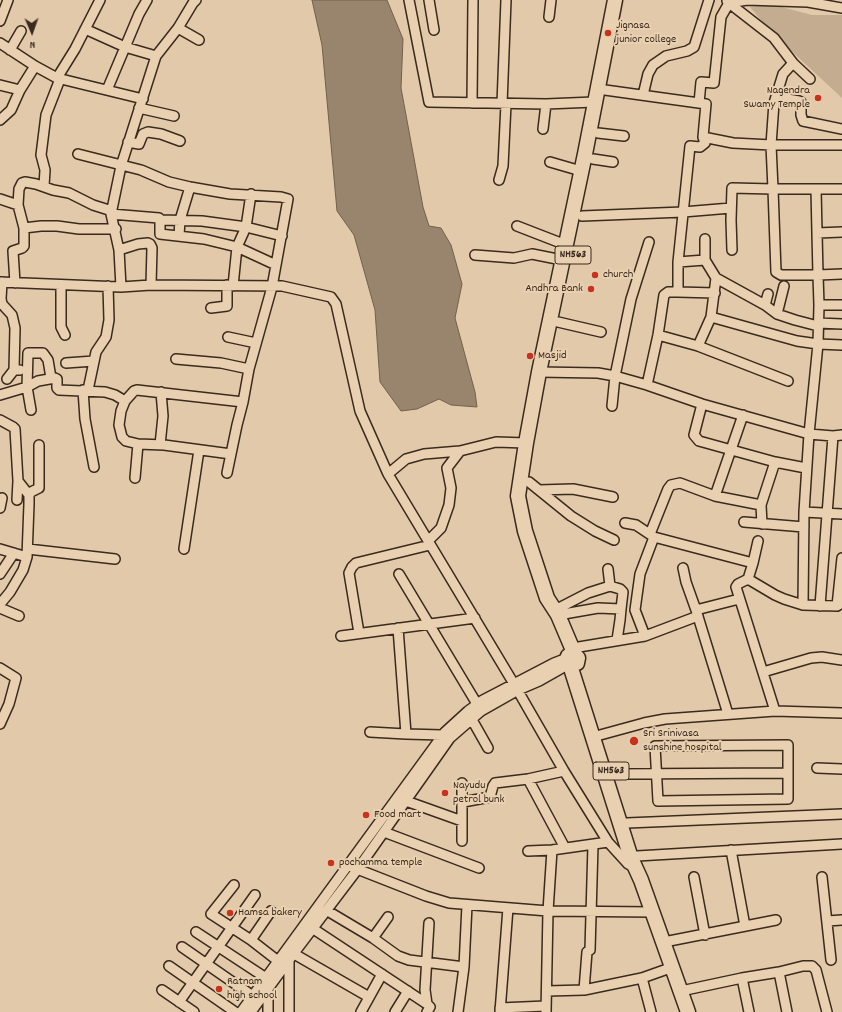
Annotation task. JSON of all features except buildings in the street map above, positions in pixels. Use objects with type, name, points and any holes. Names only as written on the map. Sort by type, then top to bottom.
[{"type":"highway","name":"NH563","points":[[615,0],[605,90],[582,216],[558,322],[543,372],[526,443],[518,496],[525,531],[600,735],[627,823],[637,863]]},
{"type":"highway","name":"NH563","points":[[521,509],[534,486],[543,372],[562,260],[594,102],[612,34],[624,0]]},
{"type":"highway","name":"NH563","points":[[553,608],[547,607],[555,631],[571,658],[642,880],[688,1012]]},
{"type":"street","points":[[0,21],[8,0]]},
{"type":"street","points":[[44,186],[45,170],[41,156],[46,115],[58,78],[100,0]]},
{"type":"street","points":[[107,90],[139,14],[147,0]]},
{"type":"street","points":[[121,287],[119,250],[112,213],[121,166],[156,56],[178,28],[196,0]]},
{"type":"street","points":[[409,0],[429,102],[472,104],[546,104],[594,102]]},
{"type":"street","points":[[429,0],[434,30]]},
{"type":"street","points":[[472,104],[473,0]]},
{"type":"street","points":[[499,180],[502,166],[505,104],[506,0]]},
{"type":"street","points":[[549,17],[551,0]]},
{"type":"street","points":[[644,95],[648,74],[652,65],[666,56],[688,51],[694,47],[709,0]]},
{"type":"street","points":[[727,1],[747,0],[808,2],[842,8]]},
{"type":"street","points":[[699,103],[701,82],[714,83],[722,17],[727,1]]},
{"type":"street","points":[[727,1],[774,38],[793,63],[810,79]]},
{"type":"street","points":[[178,28],[199,40]]},
{"type":"street","points":[[84,29],[125,47],[156,56]]},
{"type":"street","points":[[10,50],[21,31]]},
{"type":"street","points":[[0,43],[35,66],[58,78],[143,98]]},
{"type":"street","points":[[793,63],[783,74],[774,103],[771,145],[776,272],[781,275],[842,274]]},
{"type":"street","points":[[0,120],[11,110],[20,90],[35,66]]},
{"type":"street","points":[[0,85],[20,90]]},
{"type":"street","points":[[605,90],[706,104],[703,137],[705,143],[700,147],[690,146],[678,262],[678,292]]},
{"type":"street","points":[[776,97],[801,102],[800,115],[804,121],[842,129]]},
{"type":"street","points":[[543,128],[546,104]]},
{"type":"street","points":[[139,108],[174,116]]},
{"type":"street","points":[[128,142],[139,144],[144,132],[161,134],[180,141]]},
{"type":"street","points":[[598,134],[624,136]]},
{"type":"street","points":[[703,137],[732,143],[771,145],[842,145]]},
{"type":"street","points":[[78,154],[141,170],[169,182],[190,188],[230,194],[251,194],[288,199],[272,287],[249,369],[244,402],[237,424],[227,472]]},
{"type":"street","points":[[593,159],[613,162]]},
{"type":"street","points":[[550,162],[581,171]]},
{"type":"street","points":[[14,283],[13,251],[23,247],[24,228],[18,205],[19,189],[24,182],[69,193],[112,213],[159,218],[160,220],[202,221],[246,227],[282,236]]},
{"type":"street","points":[[179,236],[180,220],[190,188]]},
{"type":"street","points":[[732,250],[732,188],[842,189]]},
{"type":"street","points":[[803,605],[806,468],[818,344],[819,305],[816,189]]},
{"type":"street","points":[[211,308],[228,306],[237,247],[246,227],[251,194]]},
{"type":"street","points":[[0,200],[18,205]]},
{"type":"street","points":[[582,216],[683,212],[731,208]]},
{"type":"street","points":[[160,220],[160,234],[204,239],[237,247],[276,265]]},
{"type":"street","points":[[24,228],[57,226],[79,229],[116,229]]},
{"type":"street","points":[[517,226],[566,245]]},
{"type":"street","points":[[818,233],[842,232]]},
{"type":"street","points":[[705,239],[705,260],[716,278],[765,305],[777,314],[795,320],[818,324],[842,324]]},
{"type":"street","points":[[612,406],[615,376],[631,299],[649,242]]},
{"type":"street","points":[[119,250],[138,244],[150,244],[152,248],[151,285]]},
{"type":"street","points":[[475,255],[514,258],[532,254],[562,260]]},
{"type":"street","points":[[678,262],[705,260]]},
{"type":"street","points":[[698,346],[711,317],[716,278]]},
{"type":"street","points":[[14,370],[15,328],[12,315],[2,304],[1,282],[121,287],[151,285],[282,286],[331,297],[336,304],[360,411],[388,474],[516,687],[564,771],[608,842],[628,864],[731,850],[842,844]]},
{"type":"street","points":[[61,285],[61,327],[65,335]]},
{"type":"street","points":[[94,467],[85,419],[86,390],[96,352],[106,337],[109,320],[108,286]]},
{"type":"street","points":[[777,314],[784,286]]},
{"type":"street","points":[[647,385],[658,335],[664,295],[668,292],[715,293]]},
{"type":"street","points":[[765,305],[768,294]]},
{"type":"street","points":[[819,305],[842,305]]},
{"type":"street","points":[[711,317],[798,341],[818,344],[842,344]]},
{"type":"street","points":[[558,322],[601,332]]},
{"type":"street","points":[[658,335],[698,346],[788,381]]},
{"type":"street","points":[[228,336],[256,343]]},
{"type":"street","points":[[31,410],[27,387],[28,353],[43,353],[48,360],[51,378]]},
{"type":"street","points":[[176,359],[221,363],[249,369]]},
{"type":"street","points":[[66,363],[94,361]]},
{"type":"street","points":[[10,392],[3,379],[14,370],[28,370]]},
{"type":"street","points":[[543,372],[615,376],[647,385],[702,404],[809,434],[838,436],[827,513],[820,606]]},
{"type":"street","points":[[0,395],[27,387],[38,381],[55,378],[57,380],[57,388],[59,390],[105,392],[115,395],[125,401]]},
{"type":"street","points":[[231,454],[160,445],[138,444],[126,441],[122,436],[119,425],[121,411],[125,401],[134,390],[244,402]]},
{"type":"street","points":[[160,445],[163,416],[161,392]]},
{"type":"street","points":[[702,404],[694,435],[694,437],[699,441],[775,462],[806,468]]},
{"type":"street","points":[[715,496],[742,415]]},
{"type":"street","points":[[0,420],[15,429],[18,481],[17,500]]},
{"type":"street","points":[[388,474],[406,459],[424,454],[460,451],[496,442],[526,443]]},
{"type":"street","points":[[135,478],[138,444]]},
{"type":"street","points":[[29,495],[31,492],[39,488],[39,446]]},
{"type":"street","points":[[184,549],[199,450]]},
{"type":"street","points":[[359,633],[349,572],[356,563],[429,543],[441,528],[449,505],[451,488],[447,468],[460,451]]},
{"type":"street","points":[[762,524],[761,505],[775,462]]},
{"type":"street","points":[[0,604],[10,592],[23,570],[28,553],[29,495],[18,481]]},
{"type":"street","points":[[645,636],[635,610],[640,574],[668,489],[671,485],[680,483],[715,496],[761,505]]},
{"type":"street","points":[[534,486],[573,489],[613,497]]},
{"type":"street","points":[[534,486],[571,516],[595,531],[614,540]]},
{"type":"street","points":[[804,512],[842,514]]},
{"type":"street","points":[[744,522],[804,527]]},
{"type":"street","points":[[625,523],[636,525],[652,535],[753,564]]},
{"type":"street","points":[[758,541],[748,579],[736,586],[775,711]]},
{"type":"street","points":[[0,549],[14,553],[115,559]]},
{"type":"street","points":[[0,574],[14,553]]},
{"type":"street","points":[[748,579],[774,595],[803,605],[839,605],[842,564]]},
{"type":"street","points":[[683,568],[686,582],[728,714]]},
{"type":"street","points":[[608,569],[610,586]]},
{"type":"street","points":[[399,574],[477,704]]},
{"type":"street","points":[[553,608],[595,590],[610,586],[620,589],[623,592],[617,640]]},
{"type":"street","points":[[240,1012],[268,988],[348,865],[442,735],[477,704],[516,687],[539,681],[571,658],[617,640],[645,636],[697,613],[739,599]]},
{"type":"street","points":[[0,608],[19,616]]},
{"type":"street","points":[[553,608],[598,608],[621,612],[635,610]]},
{"type":"street","points":[[342,636],[475,618]]},
{"type":"street","points":[[398,628],[406,734]]},
{"type":"street","points":[[763,672],[811,658],[822,657],[842,660]]},
{"type":"street","points":[[0,668],[16,678],[0,724]]},
{"type":"street","points":[[251,1012],[266,978],[278,961],[290,954],[357,870],[450,738],[471,718],[516,687]]},
{"type":"street","points":[[600,735],[644,723],[728,714],[775,711],[842,713]]},
{"type":"street","points":[[471,718],[488,748]]},
{"type":"street","points":[[370,732],[442,735]]},
{"type":"street","points":[[788,745],[788,799],[658,801],[656,774],[655,746],[788,745]]},
{"type":"street","points":[[817,768],[842,769]]},
{"type":"street","points":[[463,802],[490,797],[494,783],[528,779],[564,771]]},
{"type":"street","points":[[612,774],[788,773]]},
{"type":"street","points":[[528,779],[565,848]]},
{"type":"street","points":[[462,783],[462,841]]},
{"type":"street","points":[[406,801],[462,821]]},
{"type":"street","points":[[627,823],[842,814]]},
{"type":"street","points":[[384,832],[479,868]]},
{"type":"street","points":[[528,851],[552,850],[608,842]]},
{"type":"street","points":[[584,990],[592,912],[593,845]]},
{"type":"street","points":[[508,908],[500,1010],[546,1009],[548,911],[552,850]]},
{"type":"street","points":[[731,850],[745,926]]},
{"type":"street","points":[[348,865],[357,870],[426,896],[467,905],[548,911],[653,912]]},
{"type":"street","points":[[822,877],[831,960]]},
{"type":"street","points":[[694,878],[705,935]]},
{"type":"street","points":[[234,885],[211,914],[251,940],[278,961]]},
{"type":"street","points":[[179,1002],[255,895]]},
{"type":"street","points":[[458,1012],[464,967],[467,905]]},
{"type":"street","points":[[326,910],[373,938],[398,956],[409,960],[464,967]]},
{"type":"street","points":[[251,940],[271,911]]},
{"type":"street","points":[[373,938],[388,917]]},
{"type":"street","points":[[664,942],[776,920]]},
{"type":"street","points":[[827,921],[842,920]]},
{"type":"street","points":[[427,1008],[425,990],[430,923]]},
{"type":"street","points":[[312,928],[408,992],[427,1008]]},
{"type":"street","points":[[196,932],[266,978]]},
{"type":"street","points":[[182,947],[256,998]]},
{"type":"street","points":[[290,954],[369,997]]},
{"type":"street","points":[[289,1012],[290,954]]},
{"type":"street","points":[[169,966],[235,1012]]},
{"type":"street","points":[[681,991],[803,966],[813,966],[816,970],[827,1012]]},
{"type":"street","points":[[547,991],[584,990],[642,978],[673,967]]},
{"type":"street","points":[[779,972],[787,1012]]},
{"type":"street","points":[[361,1012],[382,974]]},
{"type":"street","points":[[642,978],[651,1012]]},
{"type":"street","points":[[742,978],[749,1012]]},
{"type":"street","points":[[268,988],[268,1012]]},
{"type":"street","points":[[162,990],[194,1012]]},
{"type":"street","points":[[395,1012],[408,992]]},
{"type":"shaded area","points":[[312,0],[387,0],[403,39],[401,88],[423,207],[429,226],[441,228],[451,245],[462,284],[455,318],[475,392],[477,407],[451,405],[439,399],[417,409],[401,411],[380,382],[375,310],[354,235],[337,211],[322,45]]},
{"type":"shaded area","points":[[770,4],[812,15],[842,15],[842,98],[772,33],[750,7]]},
{"type":"place","name":"Jignasa junior college","points":[[608,33]]},
{"type":"place","name":"Nagendra Swamy Temple","points":[[818,98]]},
{"type":"place","name":"church","points":[[595,275]]},
{"type":"place","name":"Andhra Bank","points":[[591,289]]},
{"type":"place","name":"Masjid","points":[[530,356]]},
{"type":"place","name":"Sri Srinivasa sunshine hospital","points":[[634,741]]},
{"type":"place","name":"Nayudu petrol bunk","points":[[445,793]]},
{"type":"place","name":"Food mart","points":[[366,815]]},
{"type":"place","name":"pochamma temple","points":[[331,863]]},
{"type":"place","name":"Hamsa bakery","points":[[230,913]]},
{"type":"place","name":"Ratnam high school","points":[[219,989]]}]
